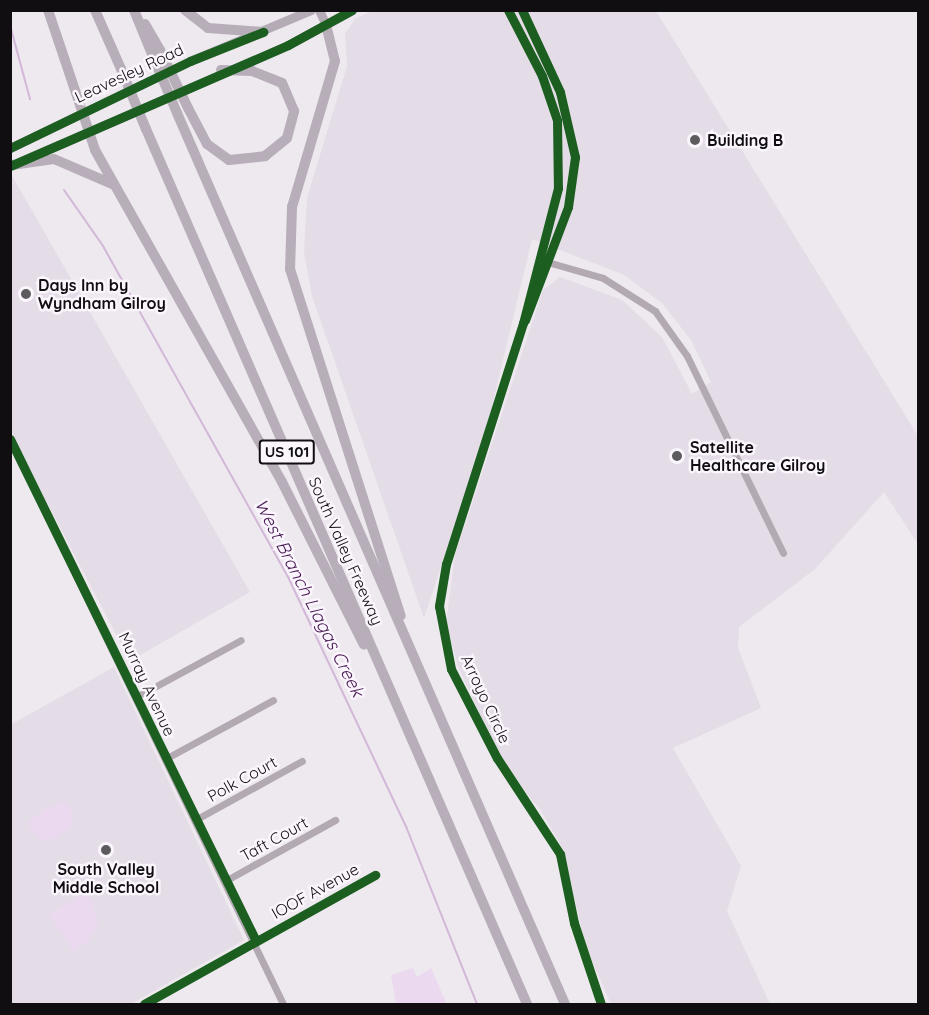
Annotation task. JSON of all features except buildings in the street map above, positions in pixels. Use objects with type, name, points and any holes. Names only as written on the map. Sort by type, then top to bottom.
[{"type":"highway","points":[[48,10],[87,132],[289,496],[428,776]]},
{"type":"highway","name":"South Valley Freeway","points":[[95,10],[527,1005]]},
{"type":"highway","name":"South Valley Freeway","points":[[136,10],[183,111],[403,631],[565,1005]]},
{"type":"highway","points":[[185,10],[208,28],[263,32]]},
{"type":"highway","points":[[326,25],[335,61],[292,207],[290,268],[398,598],[403,631]]},
{"type":"highway","points":[[183,111],[207,144],[229,160],[265,156],[287,138],[294,111],[282,83],[252,71],[221,70]]},
{"type":"highway","points":[[11,166],[54,159],[75,164],[115,186]]},
{"type":"main road","name":"Leavesley Road","points":[[10,148],[80,113],[311,10]]},
{"type":"main road","points":[[319,10],[326,25]]},
{"type":"main road","points":[[11,166],[221,70],[326,25],[352,10]]},
{"type":"street","name":"Arroyo Circle","points":[[508,10],[542,76],[560,135],[558,188],[523,322],[446,564],[440,606],[451,669],[497,758],[560,854],[574,923],[601,1005]]},
{"type":"street","name":"Arroyo Circle","points":[[522,10],[560,92],[575,157],[568,207],[551,263],[523,322]]},
{"type":"street","points":[[551,263],[603,278],[638,297],[670,329],[783,553]]},
{"type":"street","name":"Murray Avenue","points":[[10,439],[256,941],[283,1005]]},
{"type":"street","points":[[136,697],[241,640]]},
{"type":"street","points":[[165,759],[273,700]]},
{"type":"street","name":"Polk Court","points":[[195,820],[302,761]]},
{"type":"street","name":"Taft Court","points":[[225,881],[335,820]]},
{"type":"street","name":"IOOF Avenue","points":[[144,1005],[375,875]]},
{"type":"shaded area","points":[[371,11],[656,11],[918,436],[918,544],[884,492],[815,569],[739,627],[738,648],[761,708],[673,748],[741,866],[727,911],[770,1004],[611,1004],[585,945],[564,851],[540,809],[504,768],[458,666],[446,622],[455,555],[543,290],[560,277],[622,300],[662,337],[692,394],[711,382],[691,340],[662,303],[624,275],[532,239],[485,435],[424,618],[312,296],[304,252],[307,198],[347,66],[345,34],[355,19]]},
{"type":"shaded area","points":[[10,172],[250,592],[130,661],[11,434]]},
{"type":"shaded area","name":"South Valley Middle School","points":[[114,667],[244,940],[131,1004],[11,1004],[10,725]]},
{"type":"shaded area","points":[[64,802],[71,807],[72,828],[47,842],[30,830],[29,822],[44,809]]},
{"type":"shaded area","points":[[82,895],[91,898],[98,923],[89,941],[73,951],[49,914]]},
{"type":"shaded area","points":[[413,968],[417,977],[431,968],[447,1004],[396,1004],[391,975]]},
{"type":"waterway","name":"West Branch Llagas Creek","points":[[10,25],[30,99]]},
{"type":"waterway","name":"West Branch Llagas Creek","points":[[64,190],[103,246],[289,579],[407,829],[477,1004]]},
{"type":"cycle path","points":[[10,166],[288,45],[352,10]]},
{"type":"cycle path","points":[[508,10],[542,76],[557,120],[558,188],[523,323],[446,564],[439,606],[451,669],[497,758],[560,854],[574,923],[601,1004]]},
{"type":"cycle path","points":[[522,10],[560,92],[575,157],[568,207],[525,320]]},
{"type":"cycle path","points":[[10,148],[190,61],[263,32]]},
{"type":"cycle path","points":[[10,439],[256,941]]},
{"type":"cycle path","points":[[144,1004],[375,875]]},
{"type":"place","name":"Building B","points":[[695,140]]},
{"type":"place","name":"Days Inn by Wyndham Gilroy","points":[[26,294]]},
{"type":"place","name":"Satellite Healthcare Gilroy","points":[[677,456]]},
{"type":"place","name":"South Valley Middle School","points":[[106,850]]}]
